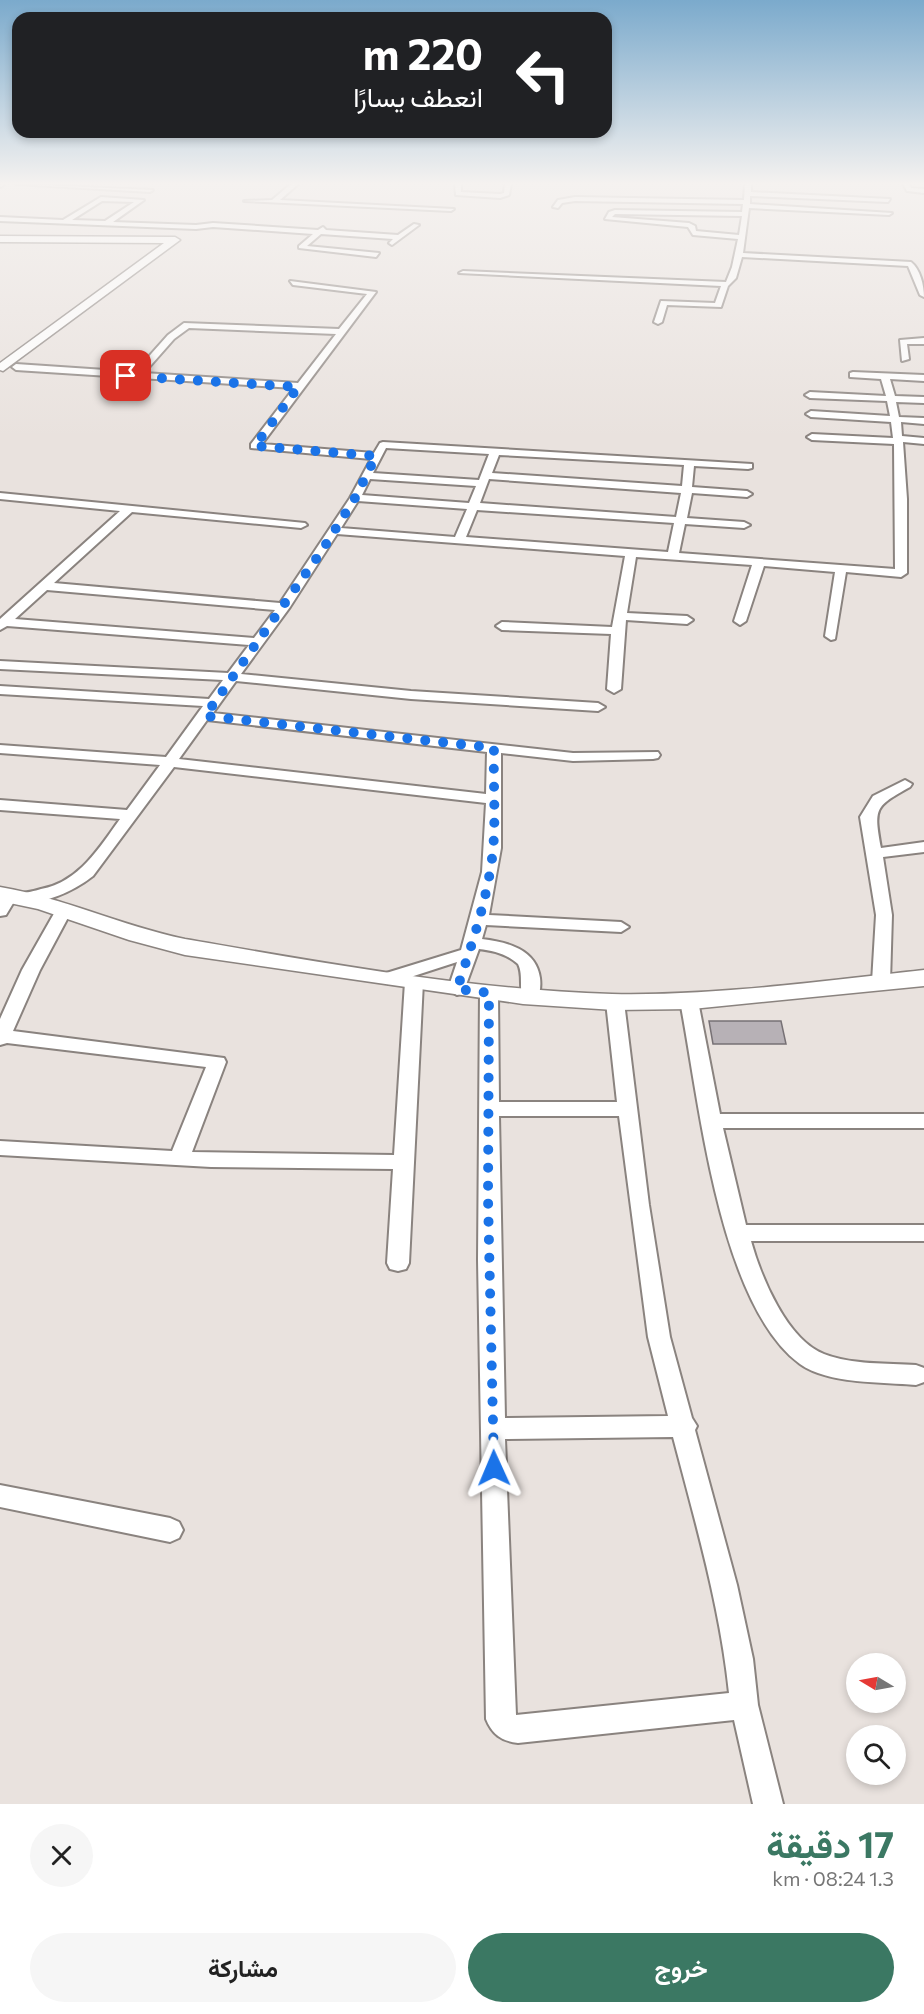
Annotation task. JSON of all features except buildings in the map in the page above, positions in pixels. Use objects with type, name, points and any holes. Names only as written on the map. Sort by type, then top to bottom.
[{"type":"street","points":[[6,367],[137,268]]},
{"type":"street","points":[[463,273],[725,284],[734,278],[737,268]]},
{"type":"street","points":[[913,268],[924,295]]},
{"type":"street","points":[[293,283],[372,292],[255,446],[376,456]]},
{"type":"street","points":[[658,322],[664,303],[718,305],[725,284]]},
{"type":"street","points":[[137,375],[171,337],[189,324],[342,332]]},
{"type":"street","points":[[909,377],[903,342],[924,341]]},
{"type":"street","points":[[6,367],[298,387]]},
{"type":"street","points":[[853,375],[924,378]]},
{"type":"street","points":[[335,531],[901,573],[898,440],[892,398],[885,376]]},
{"type":"street","points":[[810,395],[924,400]]},
{"type":"street","points":[[811,414],[924,421]]},
{"type":"street","points":[[812,437],[924,441]]},
{"type":"street","points":[[8,899],[57,891],[82,878],[132,815],[284,607],[355,498],[381,446],[389,444],[747,466]]},
{"type":"street","points":[[459,541],[486,480],[496,450]]},
{"type":"street","points":[[673,556],[687,490],[689,462]]},
{"type":"street","points":[[368,476],[747,494]]},
{"type":"street","points":[[0,496],[301,525]]},
{"type":"street","points":[[355,498],[744,525]]},
{"type":"street","points":[[2,624],[130,508]]},
{"type":"street","points":[[614,689],[620,616],[631,553]]},
{"type":"street","points":[[740,621],[759,563]]},
{"type":"street","points":[[831,636],[841,569]]},
{"type":"street","points":[[45,586],[284,607]]},
{"type":"street","points":[[620,616],[687,620]]},
{"type":"street","points":[[2,624],[259,642]]},
{"type":"street","points":[[502,626],[618,632]]},
{"type":"street","points":[[0,665],[234,676],[411,695],[598,707]]},
{"type":"street","points":[[0,690],[214,703]]},
{"type":"street","points":[[205,716],[573,757],[653,755]]},
{"type":"street","points":[[457,989],[480,920],[492,857],[494,748]]},
{"type":"street","points":[[0,749],[171,762],[493,799]]},
{"type":"street","points":[[881,982],[884,915],[868,826],[869,812],[884,795],[905,784]]},
{"type":"street","points":[[0,805],[132,815]]},
{"type":"street","points":[[873,854],[924,847]]},
{"type":"street","points":[[8,899],[64,910],[123,932],[181,946],[457,989],[530,997],[615,1002],[689,1000],[924,978]]},
{"type":"street","points":[[64,910],[31,970],[1,1038],[217,1062],[179,1158]]},
{"type":"street","points":[[480,920],[621,927]]},
{"type":"street","points":[[389,978],[471,948],[502,947],[521,956],[533,976],[530,997]]},
{"type":"street","points":[[398,1263],[414,982]]},
{"type":"street","points":[[489,993],[488,1109],[498,1710],[504,1724],[518,1729],[744,1705]]},
{"type":"street","points":[[689,1000],[712,1121],[746,1264],[781,1332],[801,1353],[825,1365],[916,1375]]},
{"type":"street","points":[[615,1002],[651,1291],[659,1337],[685,1426],[724,1585],[739,1659],[744,1705],[768,1804]]},
{"type":"street","points":[[488,1109],[629,1109]]},
{"type":"street","points":[[712,1121],[924,1121]]},
{"type":"street","points":[[0,1148],[179,1158],[403,1162]]},
{"type":"street","points":[[738,1233],[924,1233]]},
{"type":"street","points":[[494,1429],[685,1426]]},
{"type":"street","points":[[0,1496],[170,1530]]},
{"type":"route","points":[[126,376],[298,387],[255,446],[267,449],[376,456],[368,476],[321,552],[205,716],[494,748],[495,813],[491,866],[480,920],[457,989],[489,993],[488,1198],[494,1468]]}]
